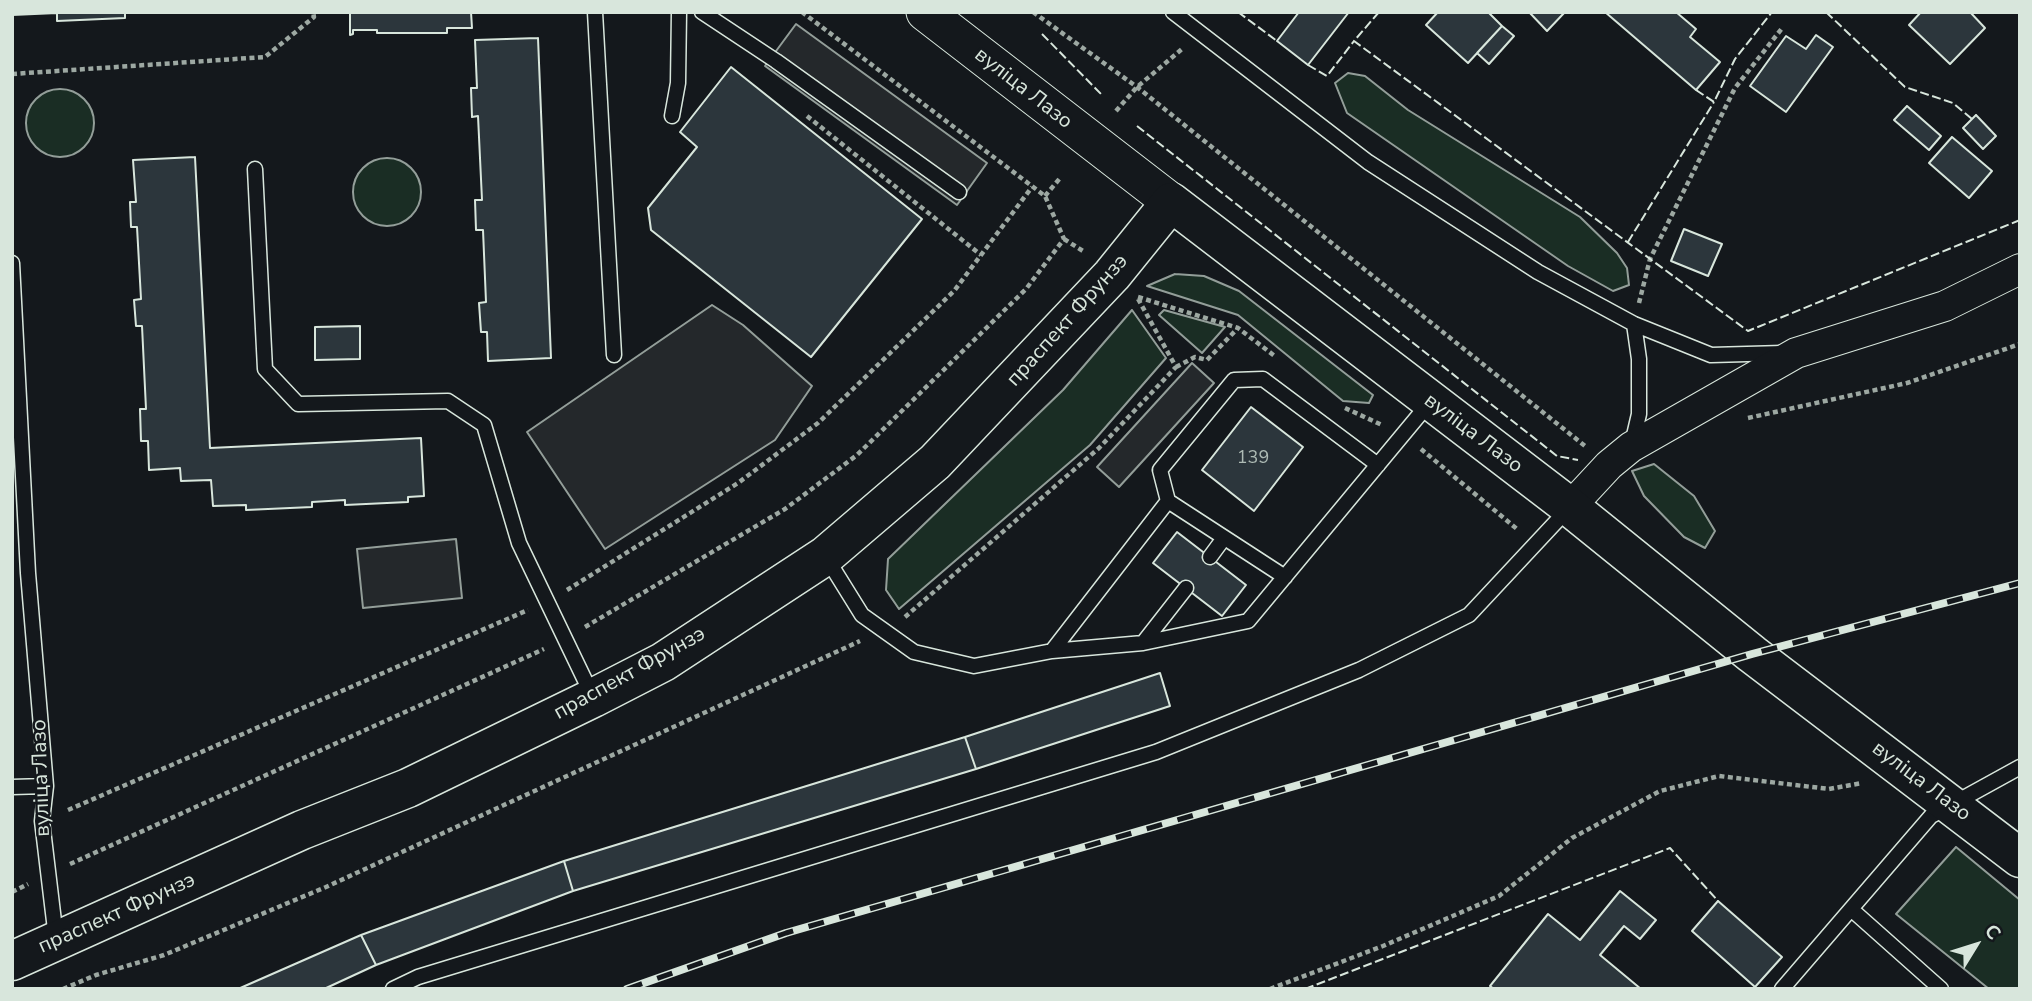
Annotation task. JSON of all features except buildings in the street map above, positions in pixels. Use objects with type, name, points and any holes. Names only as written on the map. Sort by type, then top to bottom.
[{"type":"main road","name":"вуліца Лазо","points":[[1171,202],[1570,507],[1752,654],[2020,858]]},
{"type":"main road","name":"праспект Фрунзэ","points":[[12,961],[302,830],[408,788],[593,698],[663,662],[825,556],[954,442],[1112,275],[1171,202]]},
{"type":"street","name":"вуліца Лазо","points":[[925,12],[1171,202]]},
{"type":"street","points":[[1570,507],[1620,456],[1796,353],[1945,306],[2020,269]]},
{"type":"lane","points":[[595,12],[614,355]]},
{"type":"lane","points":[[672,116],[678,83],[679,12]]},
{"type":"lane","points":[[702,12],[776,61],[959,192]]},
{"type":"lane","points":[[1173,12],[1367,162],[1538,272],[1634,324],[1711,355],[1796,353]]},
{"type":"lane","points":[[255,169],[265,369],[298,404],[448,401],[484,425],[519,543],[593,698]]},
{"type":"lane","name":"вуліца Лазо","points":[[12,263],[28,573],[46,786],[42,821],[56,941]]},
{"type":"lane","points":[[1620,456],[1639,414],[1639,359],[1634,324]]},
{"type":"lane","points":[[1285,577],[1168,501],[1160,470],[1234,380],[1263,379],[1378,465]]},
{"type":"lane","points":[[825,556],[862,615],[914,652],[974,666],[1052,651],[1143,643],[1248,621],[1430,402]]},
{"type":"lane","points":[[1052,651],[1168,501]]},
{"type":"lane","points":[[393,989],[418,977],[1156,752],[1359,670],[1469,615],[1570,507]]},
{"type":"lane","points":[[1210,557],[1224,538]]},
{"type":"lane","points":[[12,574],[28,573]]},
{"type":"lane","points":[[1143,643],[1186,588]]},
{"type":"lane","points":[[1782,989],[1931,816],[2020,767]]},
{"type":"lane","points":[[12,787],[46,786]]},
{"type":"lane","points":[[1851,909],[1941,989]]},
{"type":"path","points":[[12,74],[265,57],[314,17],[313,12]]},
{"type":"path","points":[[802,12],[1045,196],[1064,239],[1083,251]]},
{"type":"path","points":[[1033,12],[1137,87],[1620,456]]},
{"type":"path","points":[[1634,324],[1650,259],[1735,88],[1783,27]]},
{"type":"path","points":[[1116,111],[1137,87],[1200,33]]},
{"type":"path","points":[[800,110],[981,255],[1032,187]]},
{"type":"path","points":[[1045,196],[1061,177]]},
{"type":"path","points":[[1026,289],[1064,239]]},
{"type":"path","points":[[1137,297],[1176,367]]},
{"type":"path","points":[[63,989],[96,975],[164,955],[326,887],[884,630],[913,611],[1100,448],[1176,367],[1195,357],[1207,360],[1238,328]]},
{"type":"path","points":[[1701,410],[1739,420],[1827,403],[1907,383],[2020,344]]},
{"type":"path","points":[[1270,989],[1383,946],[1499,896],[1572,838],[1660,791],[1719,776],[1829,789],[1870,781]]},
{"type":"green space","points":[[1348,73],[1365,76],[1408,110],[1580,217],[1617,253],[1627,268],[1629,285],[1613,291],[1568,266],[1347,113],[1335,83]]},
{"type":"green space","points":[[60,89],[73,92],[84,99],[91,110],[94,123],[91,136],[84,147],[73,154],[60,157],[47,154],[36,147],[29,136],[26,123],[29,110],[36,99],[47,92]]},
{"type":"green space","points":[[380,158],[394,158],[406,163],[416,173],[421,192],[416,211],[406,221],[394,226],[380,226],[368,221],[358,211],[353,199],[353,185],[358,173],[368,163]]},
{"type":"green space","points":[[1175,274],[1204,276],[1239,291],[1373,395],[1369,403],[1343,401],[1238,315],[1147,286]]},
{"type":"green space","points":[[1132,310],[1166,358],[1090,445],[899,609],[886,590],[888,559],[1063,390]]},
{"type":"green space","points":[[1164,310],[1225,327],[1202,353],[1159,315]]},
{"type":"green space","points":[[1654,464],[1694,496],[1715,531],[1705,548],[1684,537],[1644,496],[1632,471]]},
{"type":"green space","points":[[1956,847],[2020,900],[2020,989],[1989,989],[1896,914]]},
{"type":"shaded area","points":[[796,24],[987,163],[957,205],[765,66]]},
{"type":"shaded area","points":[[712,305],[743,325],[812,386],[775,440],[605,549],[527,432]]},
{"type":"shaded area","points":[[1192,363],[1214,383],[1119,487],[1097,467]]},
{"type":"shaded area","points":[[456,539],[462,598],[363,608],[357,549]]},
{"type":"railway","points":[[627,989],[786,933],[1752,654],[2020,583]]},
{"type":"fence","points":[[1238,12],[1277,41]]},
{"type":"fence","points":[[1379,12],[1354,41],[1748,331],[2020,220]]},
{"type":"fence","points":[[1696,90],[1714,102],[1735,59],[1772,12]]},
{"type":"fence","points":[[1826,12],[1905,87],[1953,103],[1972,119]]},
{"type":"fence","points":[[1042,34],[1101,94]]},
{"type":"fence","points":[[1308,65],[1327,76],[1354,41]]},
{"type":"fence","points":[[1628,242],[1714,102]]},
{"type":"fence","points":[[1137,126],[1557,456],[1578,460]]},
{"type":"fence","points":[[1305,989],[1670,848],[1718,901]]}]
